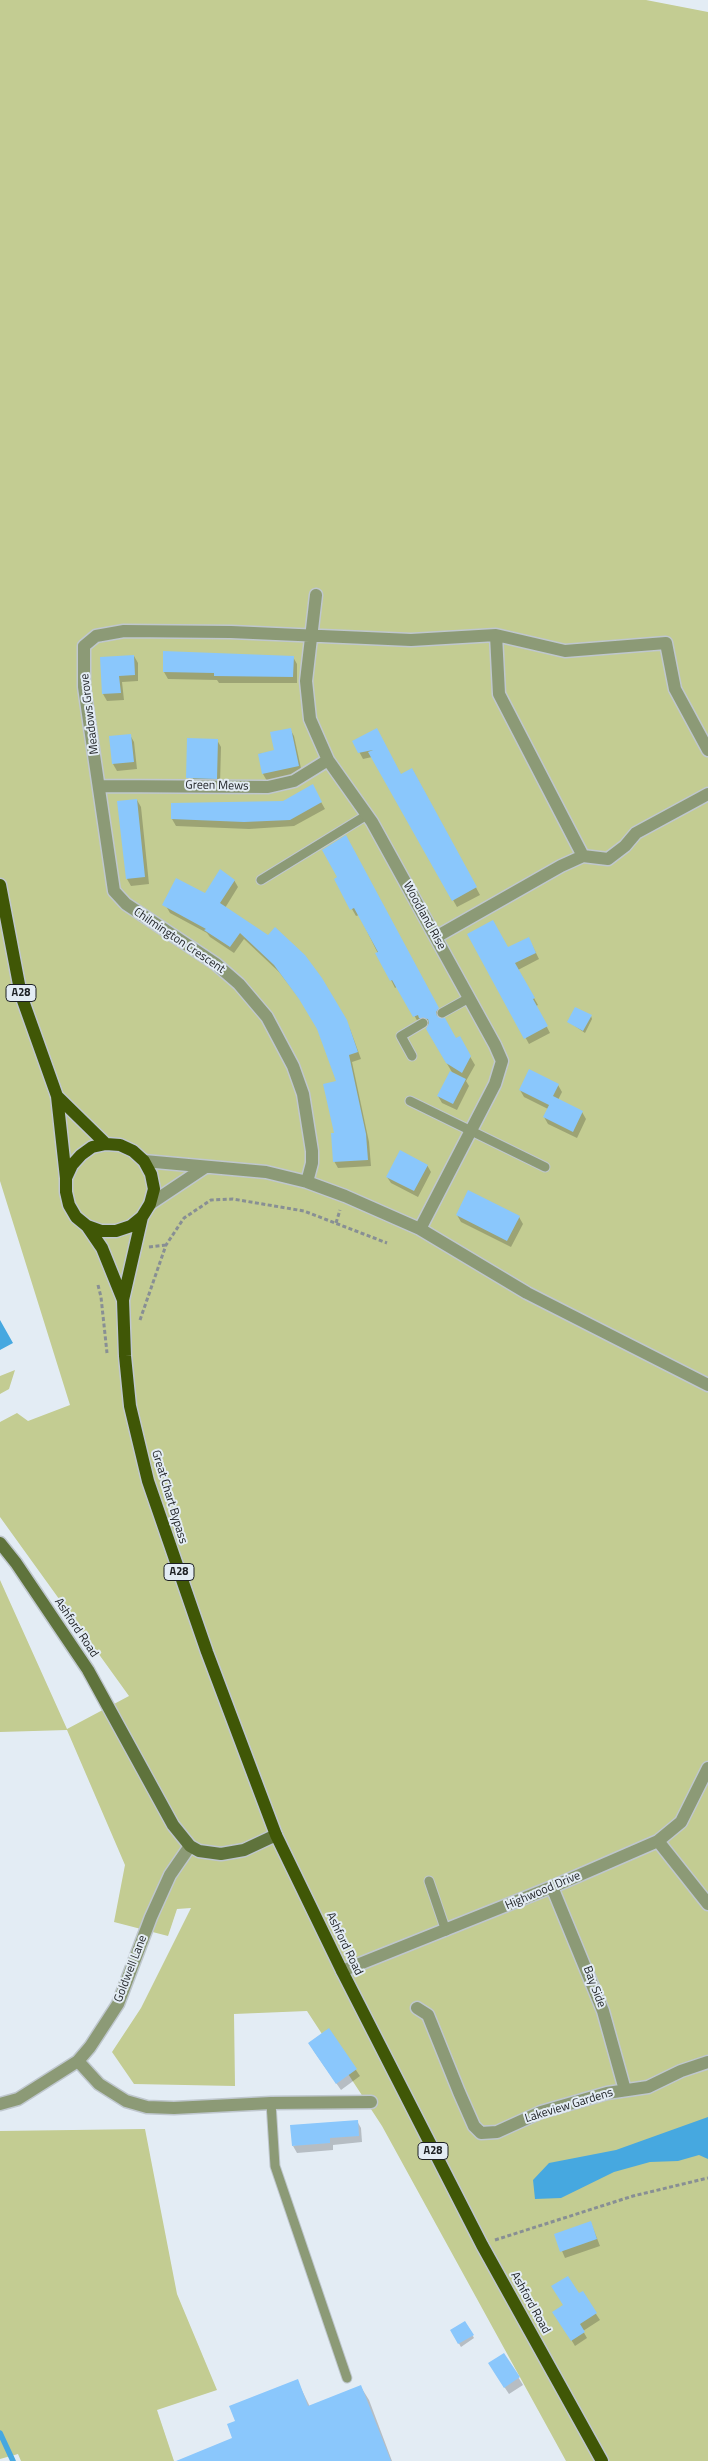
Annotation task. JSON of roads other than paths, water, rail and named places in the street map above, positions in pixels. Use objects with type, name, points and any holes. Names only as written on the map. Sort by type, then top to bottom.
[{"type":"main road","name":"A28","points":[[0,885],[21,995],[57,1096],[66,1178]]},
{"type":"main road","name":"A28","points":[[57,1096],[106,1144]]},
{"type":"main road","points":[[106,1144],[120,1145],[134,1151],[144,1161],[151,1174],[154,1189],[150,1204],[142,1217],[131,1226],[116,1231],[101,1231],[87,1226],[76,1217],[69,1205],[66,1192],[66,1178],[72,1165],[80,1155],[92,1147],[106,1144]]},
{"type":"main road","name":"Great Chart Bypass","points":[[142,1217],[123,1300],[125,1356],[130,1406],[148,1481],[207,1652],[276,1835]]},
{"type":"main road","name":"Great Chart Bypass","points":[[87,1226],[102,1248],[123,1300]]},
{"type":"main road","name":"Ashford Road","points":[[276,1835],[342,1971],[482,2244],[602,2461]]},
{"type":"street","name":"Woodland Rise","points":[[316,595],[306,681],[310,719],[328,760],[367,815],[436,937],[502,1061],[495,1084],[420,1229]]},
{"type":"street","name":"Meadows Grove","points":[[114,891],[84,687],[84,646],[96,636],[124,631],[311,636]]},
{"type":"street","points":[[496,635],[499,694],[583,856]]},
{"type":"street","points":[[311,636],[411,640],[496,635],[565,651],[666,643],[675,689],[708,750]]},
{"type":"street","name":"Green Mews","points":[[99,786],[268,787],[294,781],[328,760]]},
{"type":"street","points":[[436,937],[561,866],[583,856],[608,859],[625,846],[636,833],[708,794]]},
{"type":"street","name":"Chilmington Crescent","points":[[114,891],[126,904],[216,964],[239,984],[267,1017],[293,1066],[303,1094],[312,1151],[312,1163],[307,1182]]},
{"type":"street","points":[[144,1161],[204,1168],[237,1168],[307,1182],[420,1229],[527,1293],[708,1385]]},
{"type":"street","points":[[150,1204],[204,1168]]},
{"type":"street","name":"Ashford Road","points":[[0,1543],[16,1563],[88,1670],[173,1825],[190,1846]]},
{"type":"street","name":"Highwood Drive","points":[[342,1971],[446,1931],[658,1841],[681,1822],[708,1768]]},
{"type":"street","points":[[190,1846],[199,1850],[221,1854],[244,1850],[276,1835]]},
{"type":"street","points":[[658,1841],[708,1904]]},
{"type":"street","name":"Goldwell Lane","points":[[0,2104],[18,2099],[78,2061],[90,2047],[118,2004],[151,1917],[170,1875],[190,1846]]},
{"type":"street","name":"Bay Side","points":[[552,1887],[603,2011],[625,2090]]},
{"type":"street","name":"Lakeview Gardens","points":[[417,2008],[428,2015],[474,2126],[481,2133],[496,2132],[541,2112],[625,2090],[648,2087],[681,2071],[708,2062]]},
{"type":"street","points":[[78,2061],[99,2084],[126,2101],[147,2107],[174,2108],[271,2103],[371,2102]]},
{"type":"lane","points":[[261,880],[367,815]]},
{"type":"lane","points":[[442,1013],[469,998]]},
{"type":"lane","points":[[412,1056],[401,1036],[423,1024]]},
{"type":"lane","points":[[410,1100],[545,1166]]},
{"type":"lane","points":[[429,1882],[446,1931]]},
{"type":"lane","points":[[271,2103],[275,2166],[347,2378]]},
{"type":"water","points":[[0,1320],[13,1343],[0,1350]]},
{"type":"water","points":[[708,2117],[708,2159],[699,2155],[678,2161],[650,2162],[614,2172],[561,2198],[535,2199],[533,2180],[549,2163],[616,2150]]},
{"type":"waterway","points":[[0,2433],[13,2461]]}]
